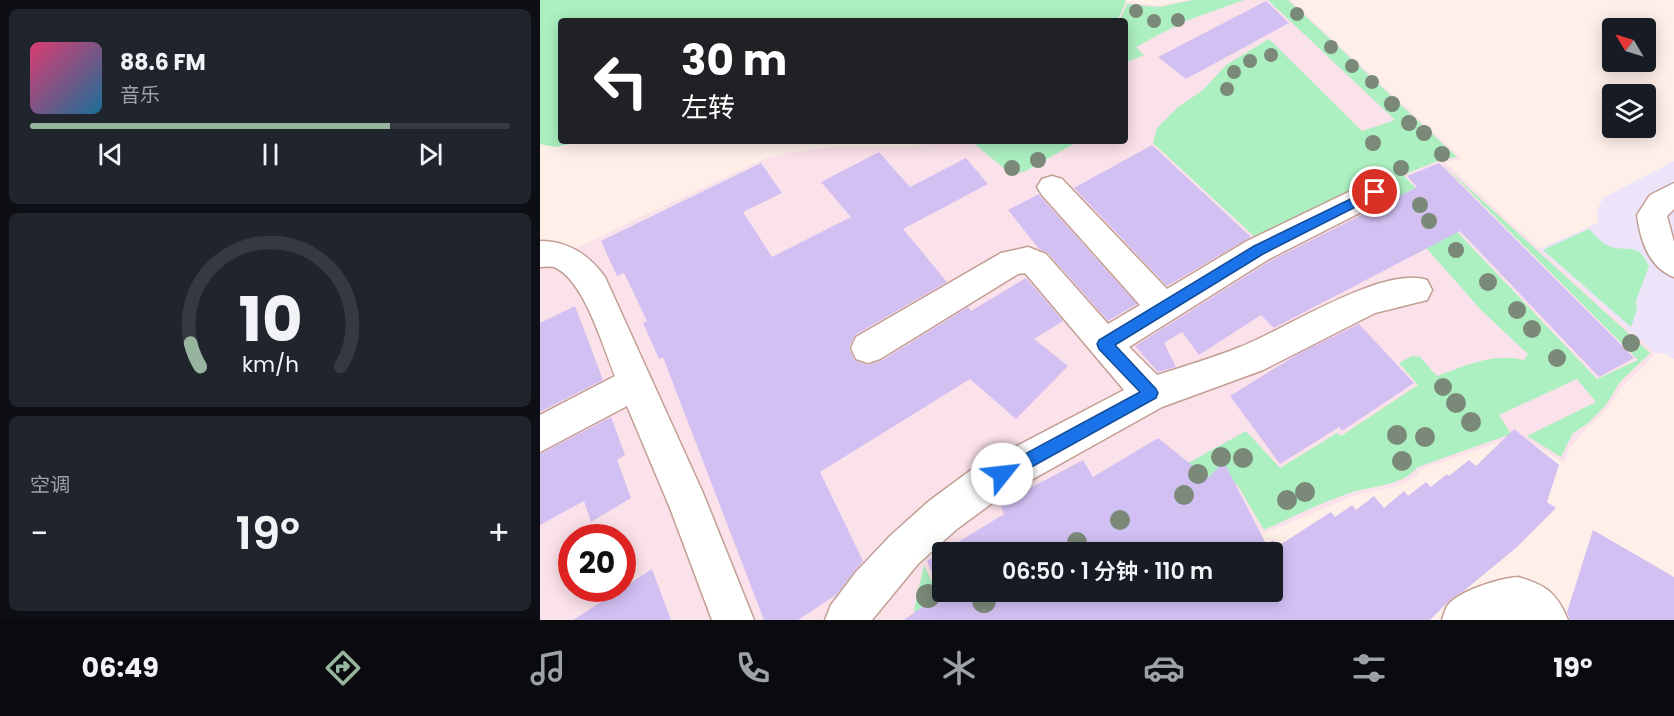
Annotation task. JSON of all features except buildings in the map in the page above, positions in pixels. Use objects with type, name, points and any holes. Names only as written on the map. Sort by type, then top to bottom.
[{"type":"street","points":[[1052,187],[1164,308]]},
{"type":"street","points":[[1104,344],[1258,250],[1375,192]]},
{"type":"street","points":[[1674,194],[1660,203],[1652,215],[1654,232],[1669,261],[1674,264]]},
{"type":"street","points":[[540,254],[552,252],[581,268],[594,287],[689,507],[733,620]]},
{"type":"street","points":[[868,348],[1012,262],[1021,259],[1035,263],[1104,344],[1151,393]]},
{"type":"street","points":[[846,620],[871,587],[904,550],[951,509],[985,484],[1151,393],[1251,359],[1368,300],[1416,290]]},
{"type":"street","points":[[540,434],[635,383]]},
{"type":"street","points":[[1463,620],[1480,607],[1513,597],[1525,600],[1537,607],[1547,620]]},
{"type":"shaded area","points":[[1188,0],[1290,0],[1462,159],[1444,162],[1655,353],[1623,385],[1609,407],[1578,437],[1569,449],[1564,463],[1526,439],[1513,437],[1420,470],[1417,476],[1398,486],[1353,496],[1244,542],[932,542],[932,602],[991,602],[1070,620],[540,620],[540,265],[763,159],[792,152],[843,146],[1128,144],[1128,18],[1118,18],[1126,2],[1159,6]]},
{"type":"shaded area","points":[[1674,161],[1674,359],[1666,354],[1655,353],[1539,249],[1598,223],[1597,210],[1603,198]]},
{"type":"green space","points":[[540,0],[1125,0],[1126,2],[1118,18],[558,18],[558,144],[570,144],[555,147],[540,144]]},
{"type":"green space","points":[[1193,0],[1244,0],[1183,22],[1136,47],[1144,55],[1128,62],[1128,18],[1120,18],[1127,4],[1159,7]]},
{"type":"green space","points":[[1268,0],[1288,0],[1457,157],[1440,160],[1403,175],[1597,379],[1638,360],[1441,163],[1650,353],[1620,382],[1606,405],[1587,424],[1573,433],[1561,457],[1527,436],[1596,402],[1577,379],[1499,415],[1511,434],[1418,467],[1411,474],[1395,482],[1328,501],[1264,530],[1237,484],[1207,496],[1059,542],[1045,542],[1246,431],[1280,468],[1337,433],[1341,436],[1418,385],[1399,363],[1412,356],[1420,357],[1437,376],[1468,364],[1490,359],[1524,360],[1528,354],[1481,310],[1429,251],[1383,204],[1391,197],[1390,190],[1376,182],[1368,183],[1257,239],[1153,143],[1157,128],[1178,107],[1203,90],[1226,65],[1269,39],[1362,131],[1395,120]]},
{"type":"green space","points":[[975,144],[1074,144],[1026,171],[1012,175]]},
{"type":"green space","points":[[1589,229],[1608,246],[1638,251],[1649,266],[1636,301],[1637,309],[1631,327],[1543,250]]},
{"type":"green space","points":[[924,565],[932,583],[932,602],[941,602],[945,611],[920,620],[914,610]]},
{"type":"route","points":[[1002,474],[1151,393],[1104,344],[1258,250],[1375,192]]}]
